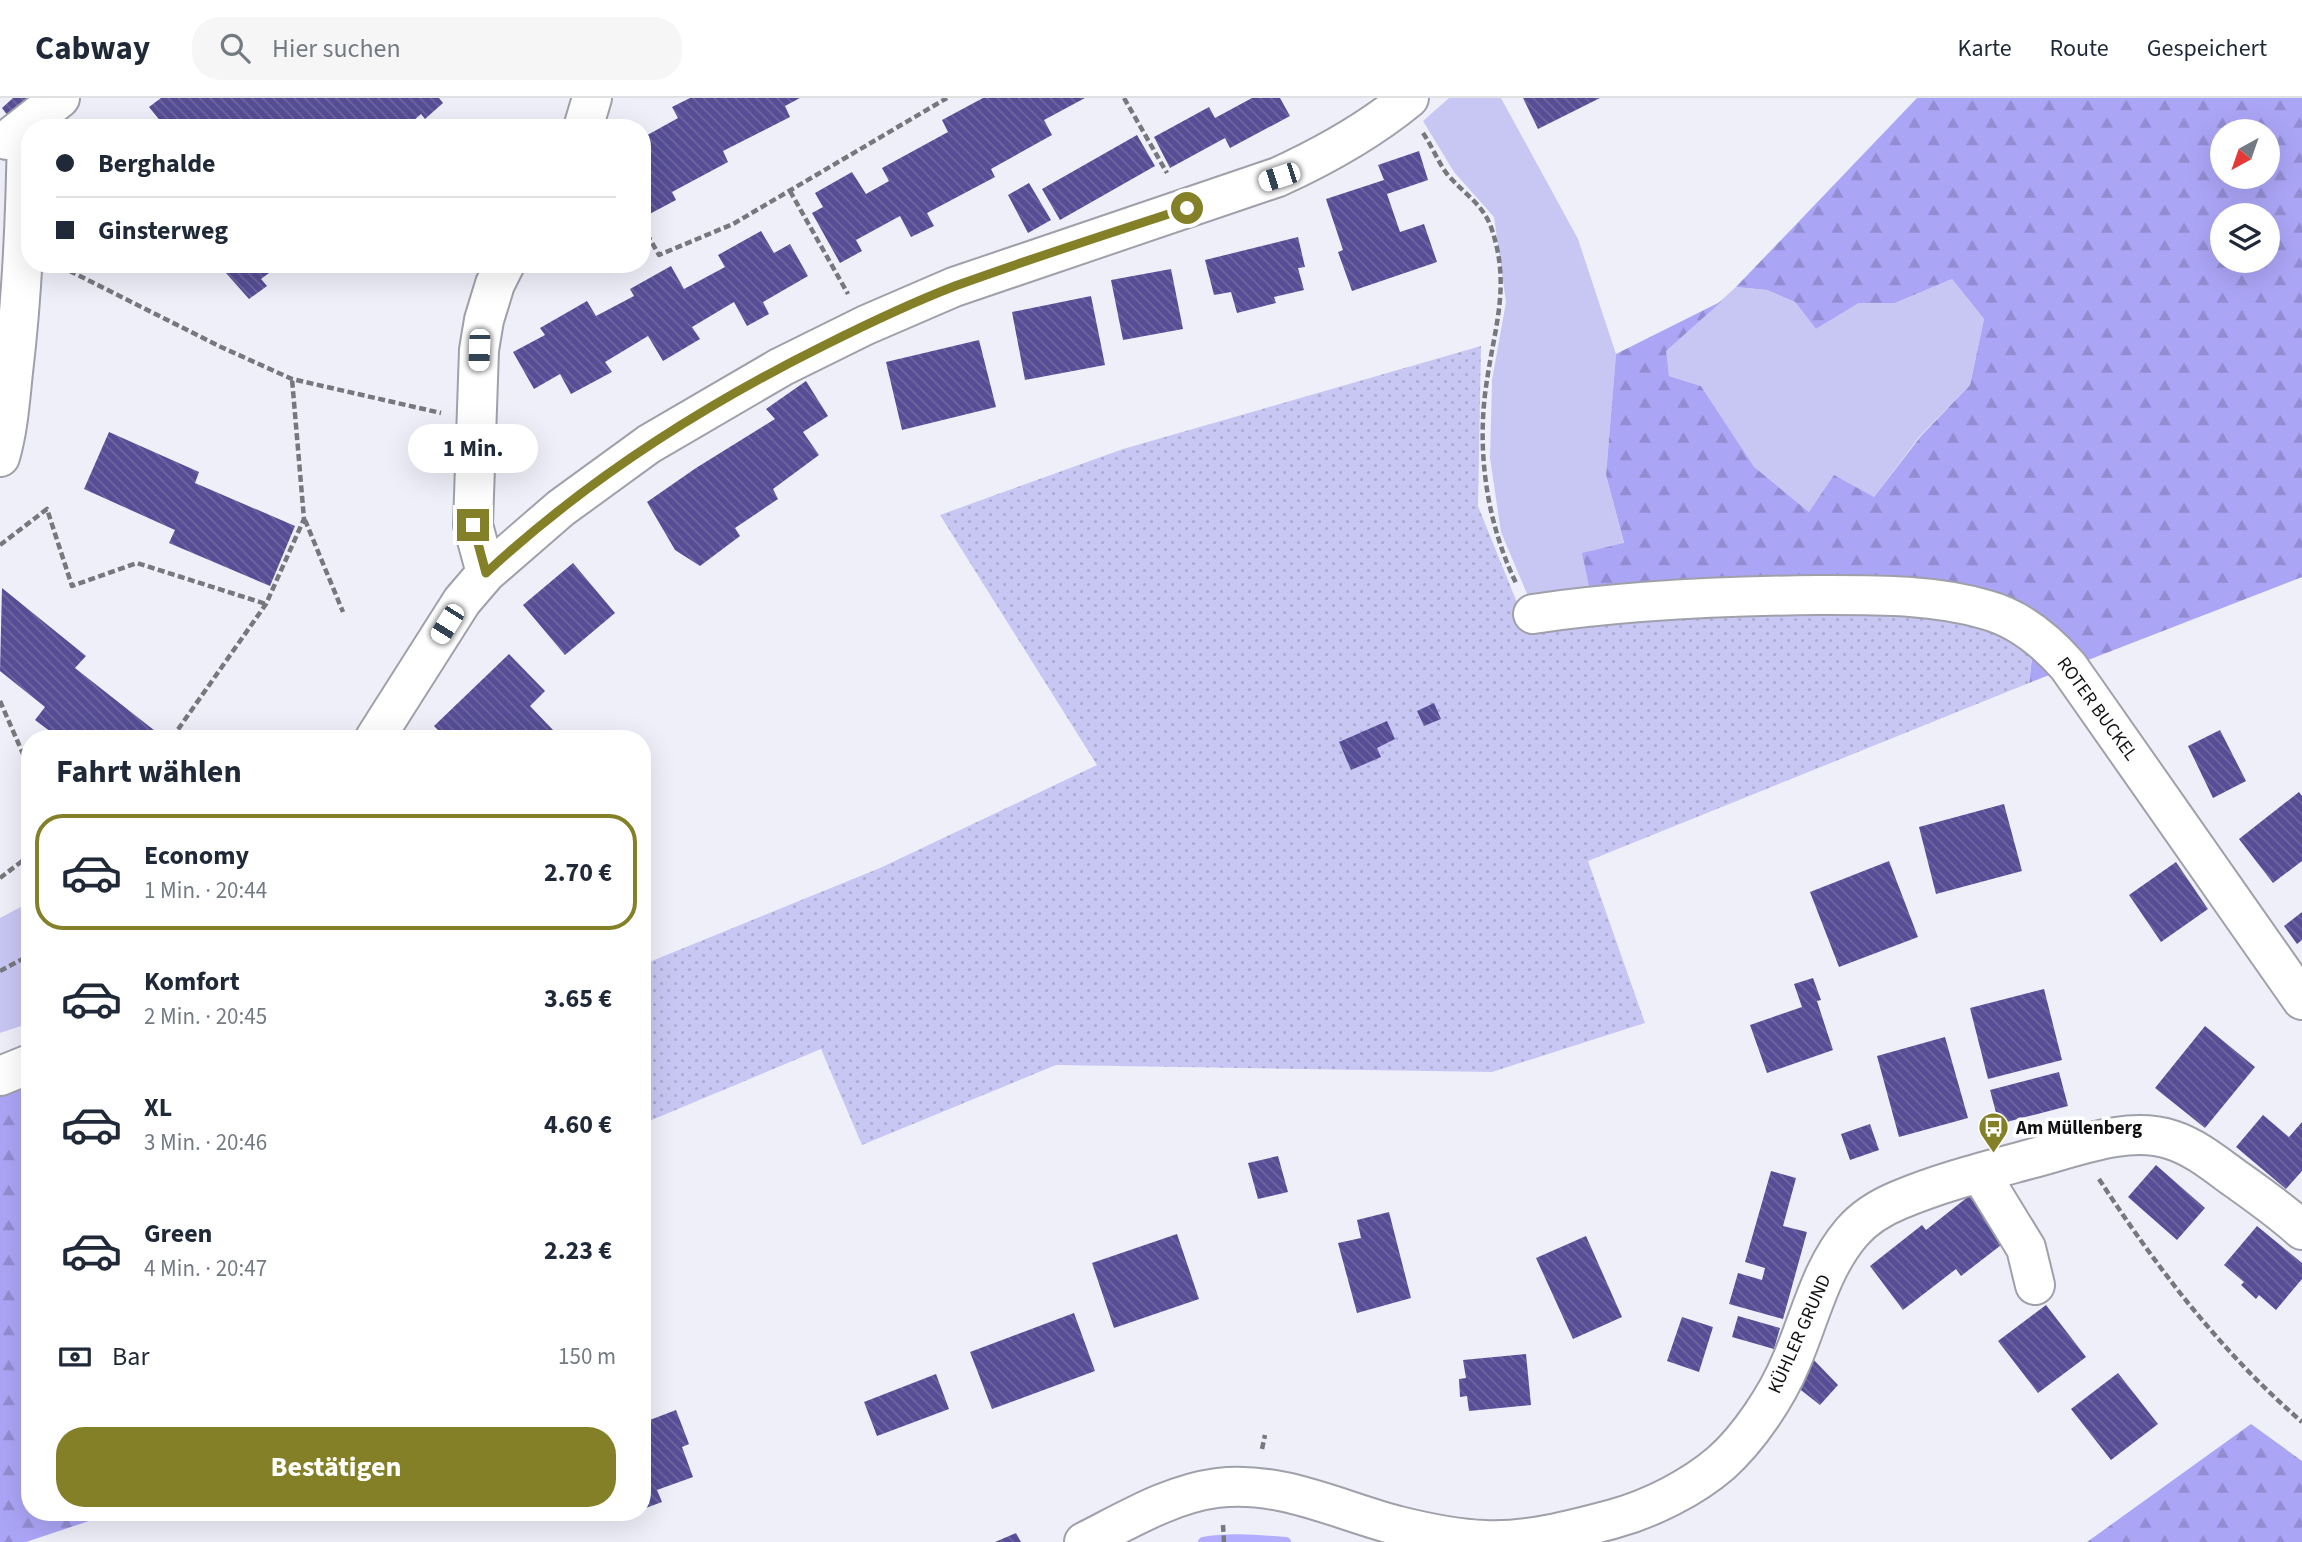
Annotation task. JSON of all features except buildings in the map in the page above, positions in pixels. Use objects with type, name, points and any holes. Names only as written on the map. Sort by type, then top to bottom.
[{"type":"street","points":[[33,119],[60,98]]},
{"type":"street","points":[[586,119],[592,98]]},
{"type":"street","points":[[381,730],[462,601],[486,573],[561,508],[649,444],[781,367],[866,325],[954,287],[1279,177],[1324,156],[1356,137],[1409,98]]},
{"type":"street","points":[[13,135],[21,217]]},
{"type":"street","points":[[0,457],[5,439],[17,342],[22,273]]},
{"type":"street","points":[[486,573],[473,525],[479,350],[484,320],[500,273]]},
{"type":"street","name":"ROTER BUCKEL","points":[[1526,602],[1589,606],[1759,595],[1875,595],[1941,600],[1987,610],[2014,620],[2040,638],[2068,666],[2302,1000]]},
{"type":"street","points":[[0,1076],[21,1068]]},
{"type":"street","name":"KÜHLER GRUND","points":[[1083,1542],[1175,1499],[1219,1488],[1286,1492],[1397,1526],[1487,1541],[1531,1538],[1615,1518],[1648,1507],[1722,1462],[1751,1429],[1786,1373],[1817,1294],[1839,1250],[1854,1230],[1876,1211],[1897,1200],[1980,1173],[2079,1146],[2114,1138],[2152,1135],[2173,1140],[2190,1147],[2214,1163],[2278,1209],[2302,1230]]},
{"type":"street","points":[[1980,1173],[2026,1248],[2035,1285]]},
{"type":"path","points":[[651,241],[659,255],[733,223],[947,98]]},
{"type":"path","points":[[1124,98],[1187,208]]},
{"type":"path","points":[[1434,150],[1449,176],[1472,197],[1486,216],[1496,247],[1501,308],[1486,381],[1483,454],[1488,499],[1497,539],[1526,602]]},
{"type":"path","points":[[790,191],[866,325]]},
{"type":"path","points":[[72,273],[292,379],[444,414]]},
{"type":"path","points":[[292,379],[304,519],[343,612]]},
{"type":"path","points":[[0,545],[47,509],[72,586],[137,563],[266,604]]},
{"type":"path","points":[[178,730],[266,604],[304,519]]},
{"type":"path","points":[[0,701],[21,749]]},
{"type":"path","points":[[0,878],[21,862]]},
{"type":"path","points":[[0,971],[21,960]]},
{"type":"path","points":[[2079,1146],[2172,1284],[2202,1321],[2263,1386],[2302,1422]]},
{"type":"path","points":[[1223,1530],[1224,1542]]},
{"type":"shaded area","points":[[1449,98],[1501,98],[1578,239],[1616,354],[1606,475],[1624,544],[1591,595],[1533,608],[1501,532],[1490,458],[1492,380],[1506,302],[1494,217],[1454,172],[1423,121]]},
{"type":"shaded area","points":[[1952,279],[1984,319],[1970,385],[1920,436],[1874,497],[1809,512],[1754,468],[1701,386],[1669,376],[1665,351],[1736,287],[1767,290],[1795,302],[1816,329],[1859,303],[1895,303]]},
{"type":"shaded area","points":[[1481,346],[1478,506],[1524,620],[1964,610],[2034,641],[2029,683],[1588,861],[1645,1023],[1492,1072],[1056,1065],[862,1145],[821,1049],[651,1120],[651,961],[880,868],[1097,765],[940,515],[1123,449]]},
{"type":"shaded area","points":[[21,907],[21,1026],[0,1033],[0,918]]},
{"type":"green space","points":[[1917,98],[2302,98],[2302,577],[2029,683],[2034,641],[1591,595],[1582,553],[1624,543],[1606,475],[1616,354],[1722,301],[1666,351],[1669,376],[1701,386],[1754,467],[1809,512],[1834,475],[1874,497],[1921,436],[1970,385],[1984,319],[1952,279],[1895,303],[1859,303],[1816,329],[1795,302],[1767,290],[1736,287]]},
{"type":"green space","points":[[21,1086],[21,1521],[89,1521],[26,1542],[0,1542],[0,1094]]},
{"type":"green space","points":[[2251,1424],[2302,1461],[2302,1542],[2087,1542]]},
{"type":"waterway","points":[[1203,1542],[1234,1539],[1286,1542]]},
{"type":"place","name":"Am Müllenberg","points":[[1993,1155]]},
{"type":"route","points":[[473,525],[486,573],[561,508],[649,444],[781,367],[866,325],[954,287],[1187,208]]}]
